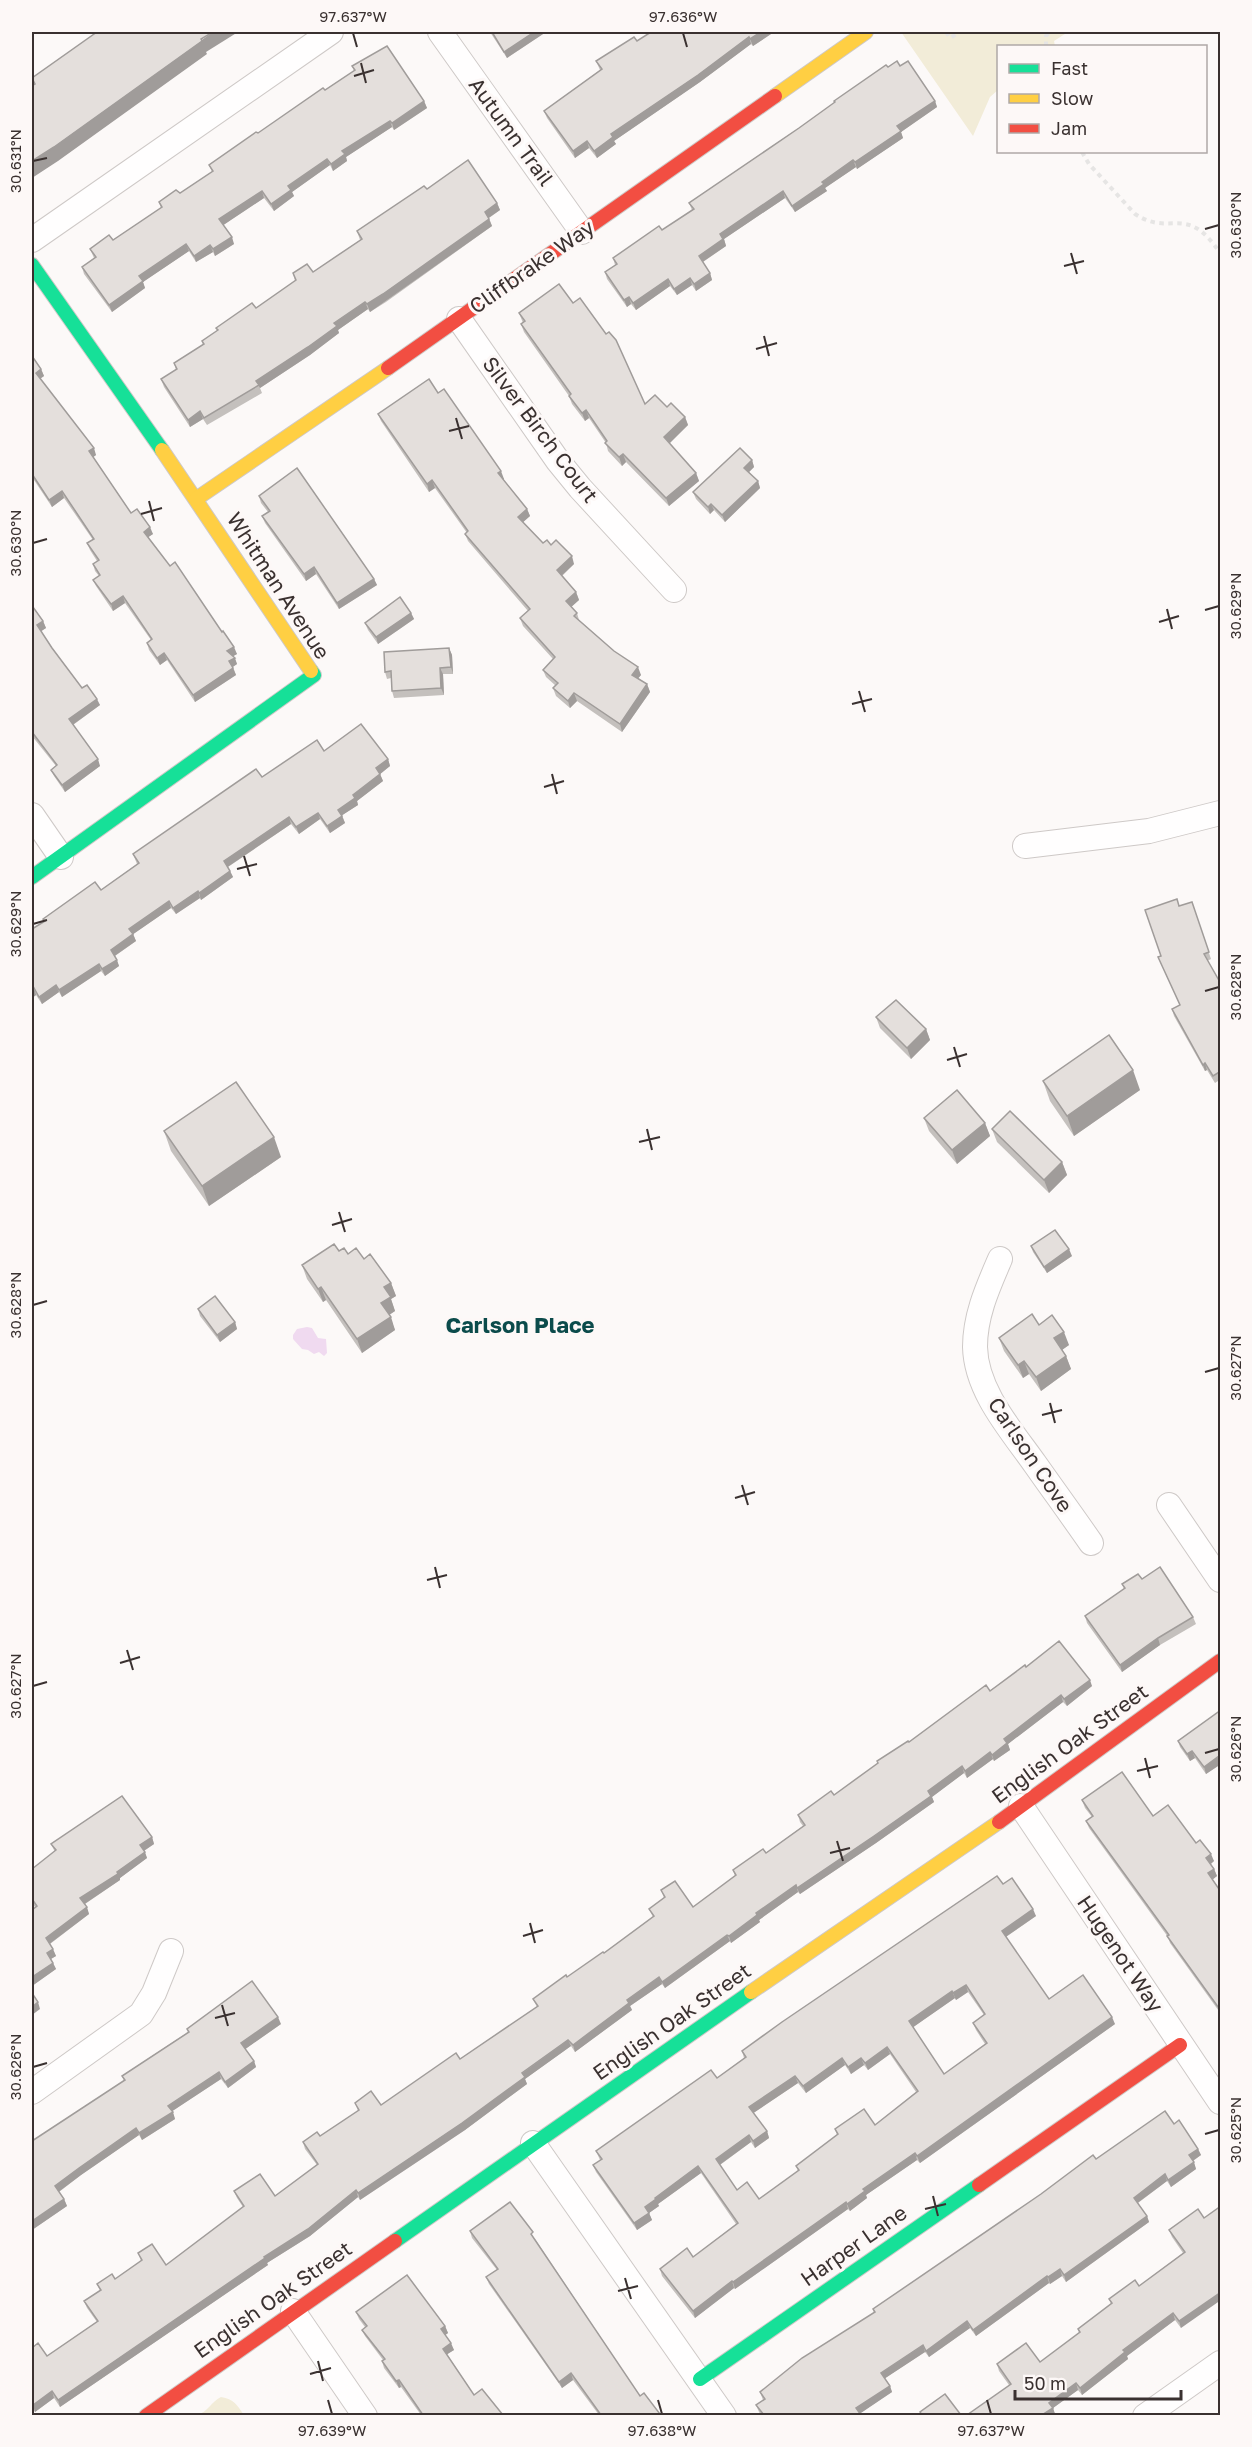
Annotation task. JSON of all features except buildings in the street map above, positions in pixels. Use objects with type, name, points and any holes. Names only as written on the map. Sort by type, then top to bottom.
[{"type":"street","points":[[32,240],[331,32]]},
{"type":"street","name":"Autumn Trail","points":[[440,32],[582,232]]},
{"type":"street","name":"Cliffbrake Way","points":[[196,499],[459,319],[866,32]]},
{"type":"street","name":"Whitman Avenue","points":[[32,265],[196,499],[314,675],[32,877]]},
{"type":"street","name":"Silver Birch Court","points":[[459,319],[558,461],[674,590]]},
{"type":"street","points":[[1025,846],[1149,831],[1221,813]]},
{"type":"street","points":[[32,815],[61,857]]},
{"type":"street","name":"Carlson Cove","points":[[1000,1259],[983,1300],[977,1323],[975,1349],[984,1385],[1003,1418],[1091,1543]]},
{"type":"street","points":[[1169,1505],[1221,1580]]},
{"type":"street","name":"English Oak Street","points":[[146,2415],[533,2143],[1021,1806],[1221,1661]]},
{"type":"street","name":"Hugenot Way","points":[[1021,1806],[1180,2045],[1221,2102]]},
{"type":"street","points":[[32,2092],[141,2014],[154,1994],[171,1951]]},
{"type":"street","name":"Harper Lane","points":[[700,2379],[1180,2045]]},
{"type":"street","points":[[533,2143],[724,2415]]},
{"type":"street","points":[[293,2311],[365,2415]]},
{"type":"street","points":[[1145,2415],[1221,2363]]},
{"type":"path","points":[[946,32],[950,38],[960,32]]},
{"type":"path","points":[[1083,153],[1096,172],[1143,220],[1192,224],[1203,231],[1221,254]]},
{"type":"shaded area","points":[[901,32],[1068,32],[1054,41],[1055,45],[997,45],[997,91],[990,97],[973,136]]},
{"type":"shaded area","points":[[312,1328],[318,1338],[326,1339],[327,1353],[324,1356],[319,1352],[314,1354],[302,1349],[293,1339],[297,1329]]},
{"type":"shaded area","points":[[221,2397],[232,2401],[244,2415],[197,2415],[204,2412]]},
{"type":"traffic: fast","points":[[32,265],[162,450]]},
{"type":"traffic: fast","points":[[32,877],[314,675],[311,671]]},
{"type":"traffic: fast","points":[[395,2241],[751,1992]]},
{"type":"traffic: fast","points":[[700,2379],[979,2185]]},
{"type":"traffic: slow","points":[[775,96],[866,32]]},
{"type":"traffic: slow","points":[[196,499],[388,368]]},
{"type":"traffic: slow","points":[[162,450],[311,671]]},
{"type":"traffic: slow","points":[[751,1992],[999,1822]]},
{"type":"traffic: jam","points":[[388,368],[775,96]]},
{"type":"traffic: jam","points":[[999,1822],[1220,1661]]},
{"type":"traffic: jam","points":[[979,2185],[1180,2045]]},
{"type":"traffic: jam","points":[[146,2416],[395,2241]]},
{"type":"district","name":"Carlson Place","points":[[520,1325]]}]
